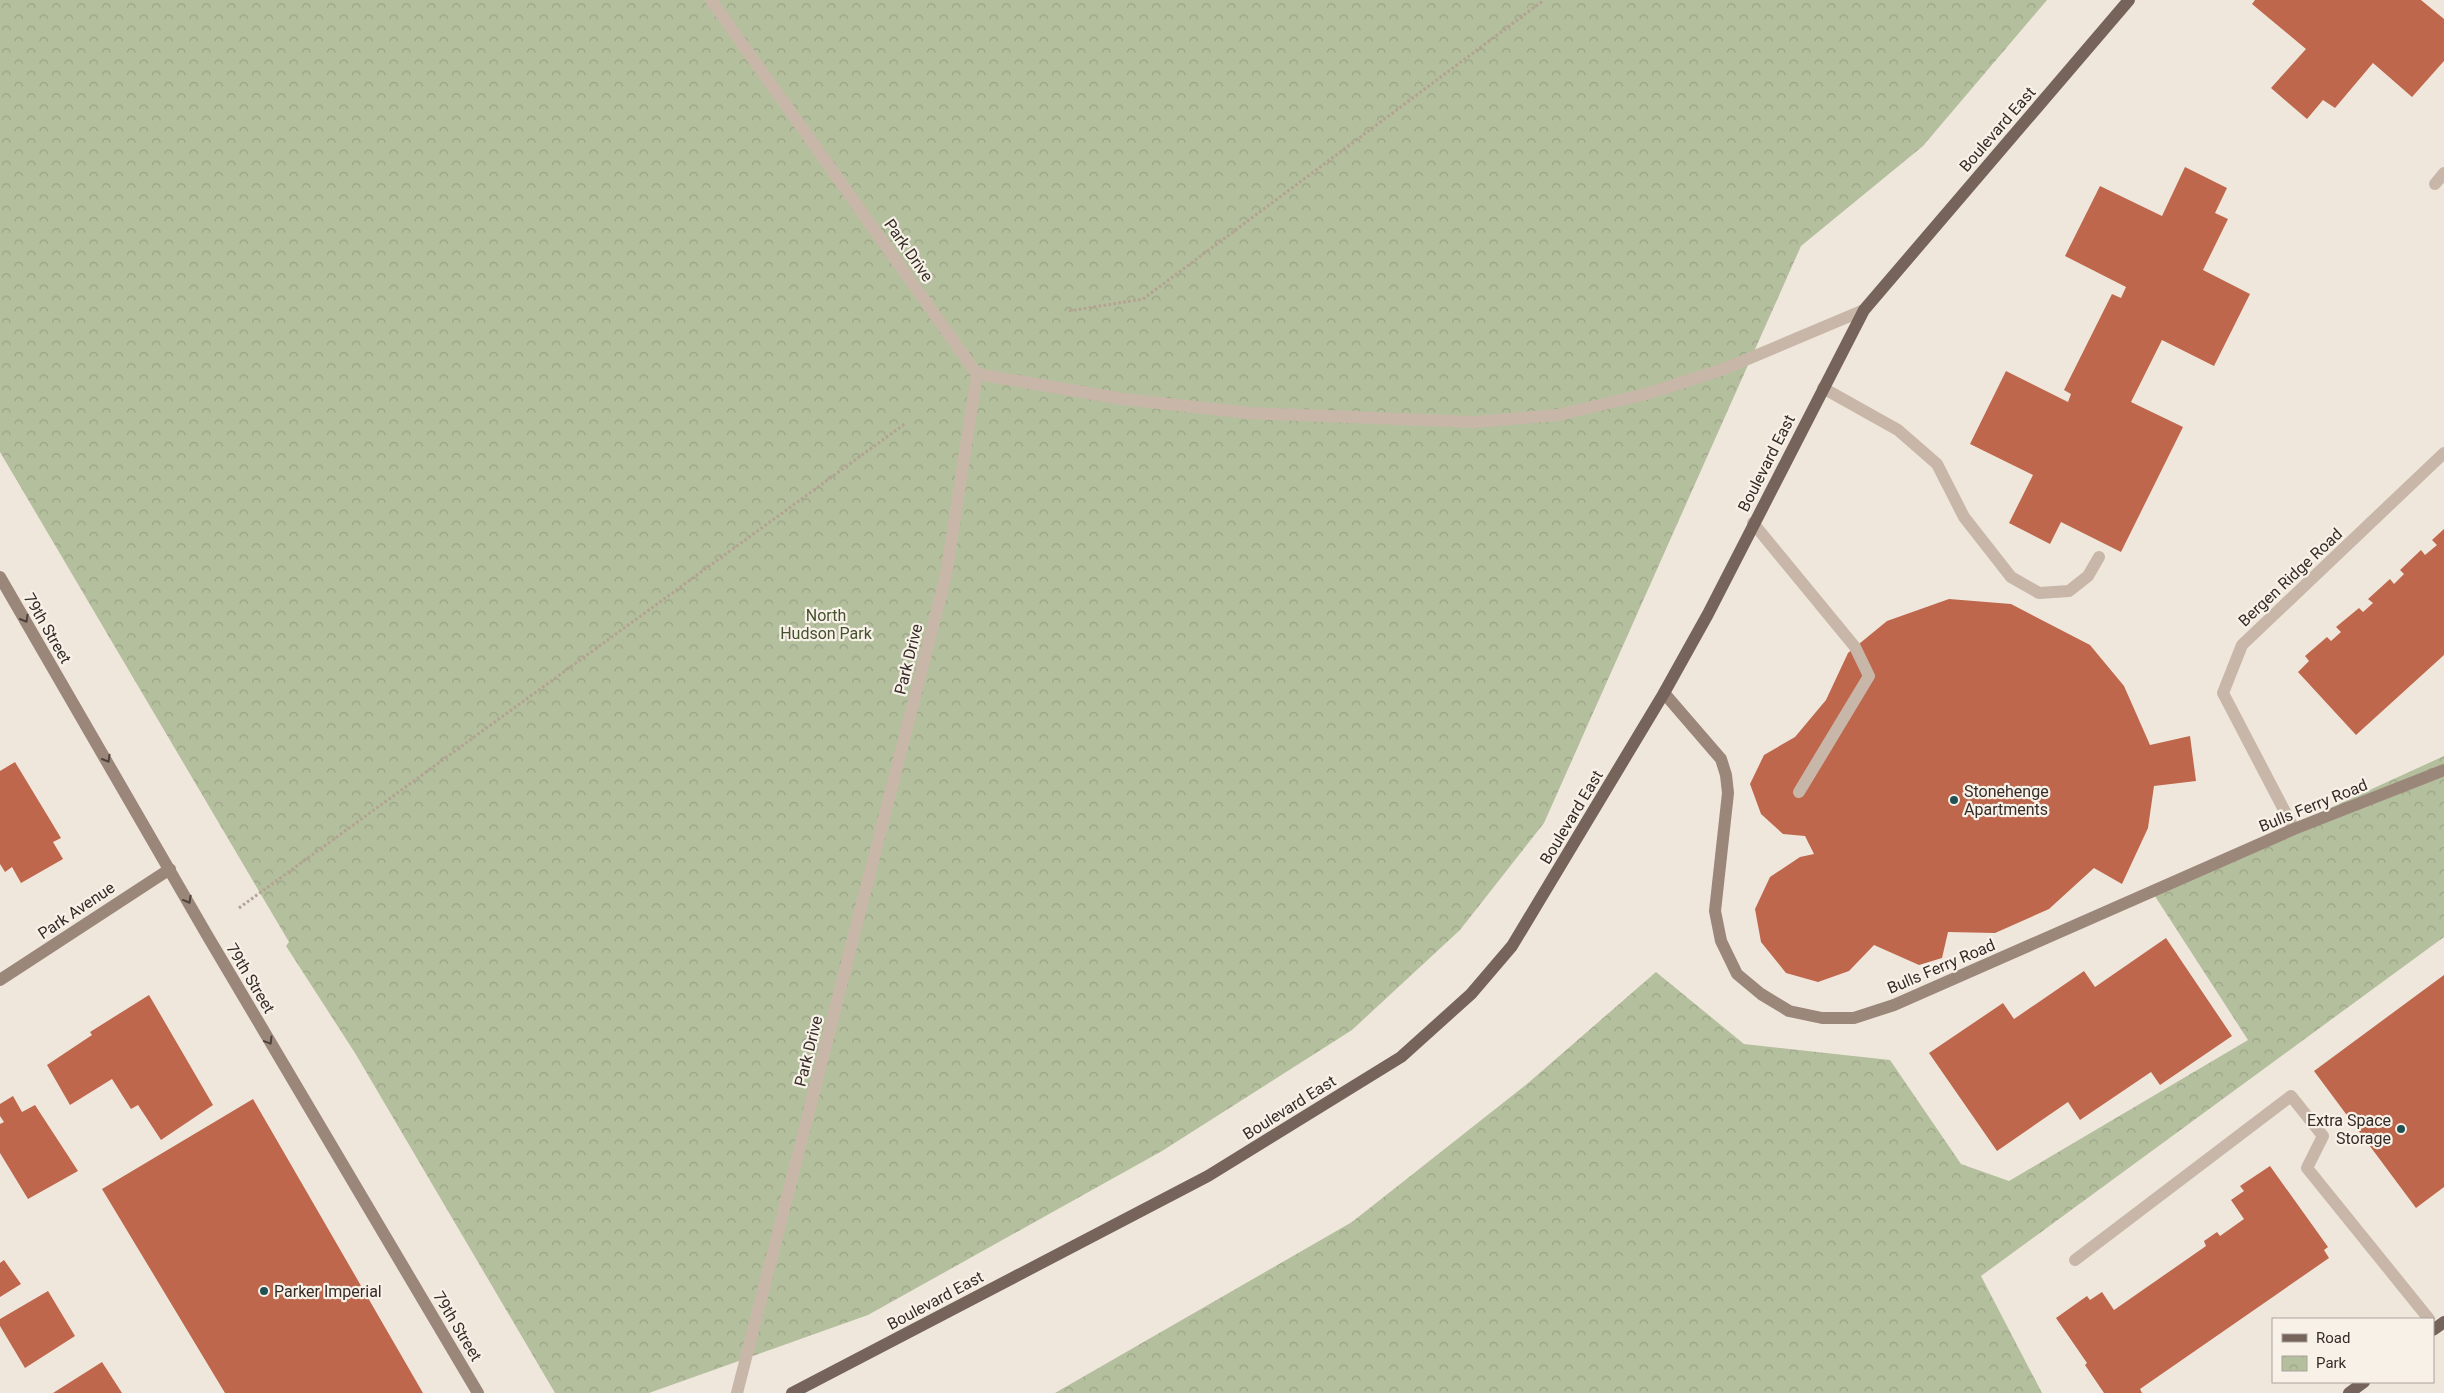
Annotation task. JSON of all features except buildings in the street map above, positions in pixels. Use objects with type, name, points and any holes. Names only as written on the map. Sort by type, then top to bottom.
[{"type":"main road","name":"Boulevard East","points":[[792,1393],[1208,1176],[1401,1056],[1471,994],[1512,946],[1664,693],[1708,614],[1753,523],[1864,310],[2129,0]]},
{"type":"main road","points":[[2349,1393],[2363,1383]]},
{"type":"street","name":"Park Drive","points":[[711,0],[978,374],[946,575],[737,1393]]},
{"type":"street","points":[[2435,184],[2444,173]]},
{"type":"street","points":[[978,374],[1123,399],[1249,412],[1376,420],[1473,422],[1558,415],[1646,394],[1724,369],[1864,310]]},
{"type":"street","points":[[1824,388],[1898,430],[1938,464],[1964,517],[2011,577],[2039,593],[2069,591],[2088,576],[2100,557]]},
{"type":"street","name":"Bergen Ridge Road","points":[[2294,829],[2223,693],[2242,645],[2444,454]]},
{"type":"street","points":[[1753,523],[1855,647],[1870,676],[1799,792]]},
{"type":"street","name":"79th Street","points":[[0,577],[207,935],[478,1393]]},
{"type":"street","name":"Bulls Ferry Road","points":[[1664,693],[1721,759],[1726,775],[1728,793],[1714,911],[1721,940],[1736,974],[1761,994],[1789,1011],[1822,1018],[1854,1018],[1894,1005],[2294,829],[2444,770]]},
{"type":"street","name":"Park Avenue","points":[[0,980],[170,869]]},
{"type":"street","points":[[2075,1260],[2291,1096],[2323,1136],[2307,1168],[2429,1318]]},
{"type":"path","points":[[1069,311],[1143,299],[1544,0]]},
{"type":"path","points":[[239,908],[906,423]]},
{"type":"green space","name":"North Hudson Park","points":[[0,0],[2047,0],[1923,146],[1801,246],[1544,823],[1460,930],[1352,1030],[1162,1151],[868,1315],[649,1393],[555,1393],[355,1053],[286,946],[289,942],[0,452]]},
{"type":"green space","points":[[2444,756],[2444,937],[1981,1276],[2042,1393],[1055,1393],[1352,1222],[1527,1084],[1656,972],[1744,1044],[1890,1060],[1961,1164],[2009,1181],[2248,1040],[2151,890]]},
{"type":"place","name":"Stonehenge Apartments","points":[[1954,800]]},
{"type":"place","name":"Extra Space Storage","points":[[2401,1129]]},
{"type":"place","name":"Parker Imperial","points":[[264,1291]]}]
